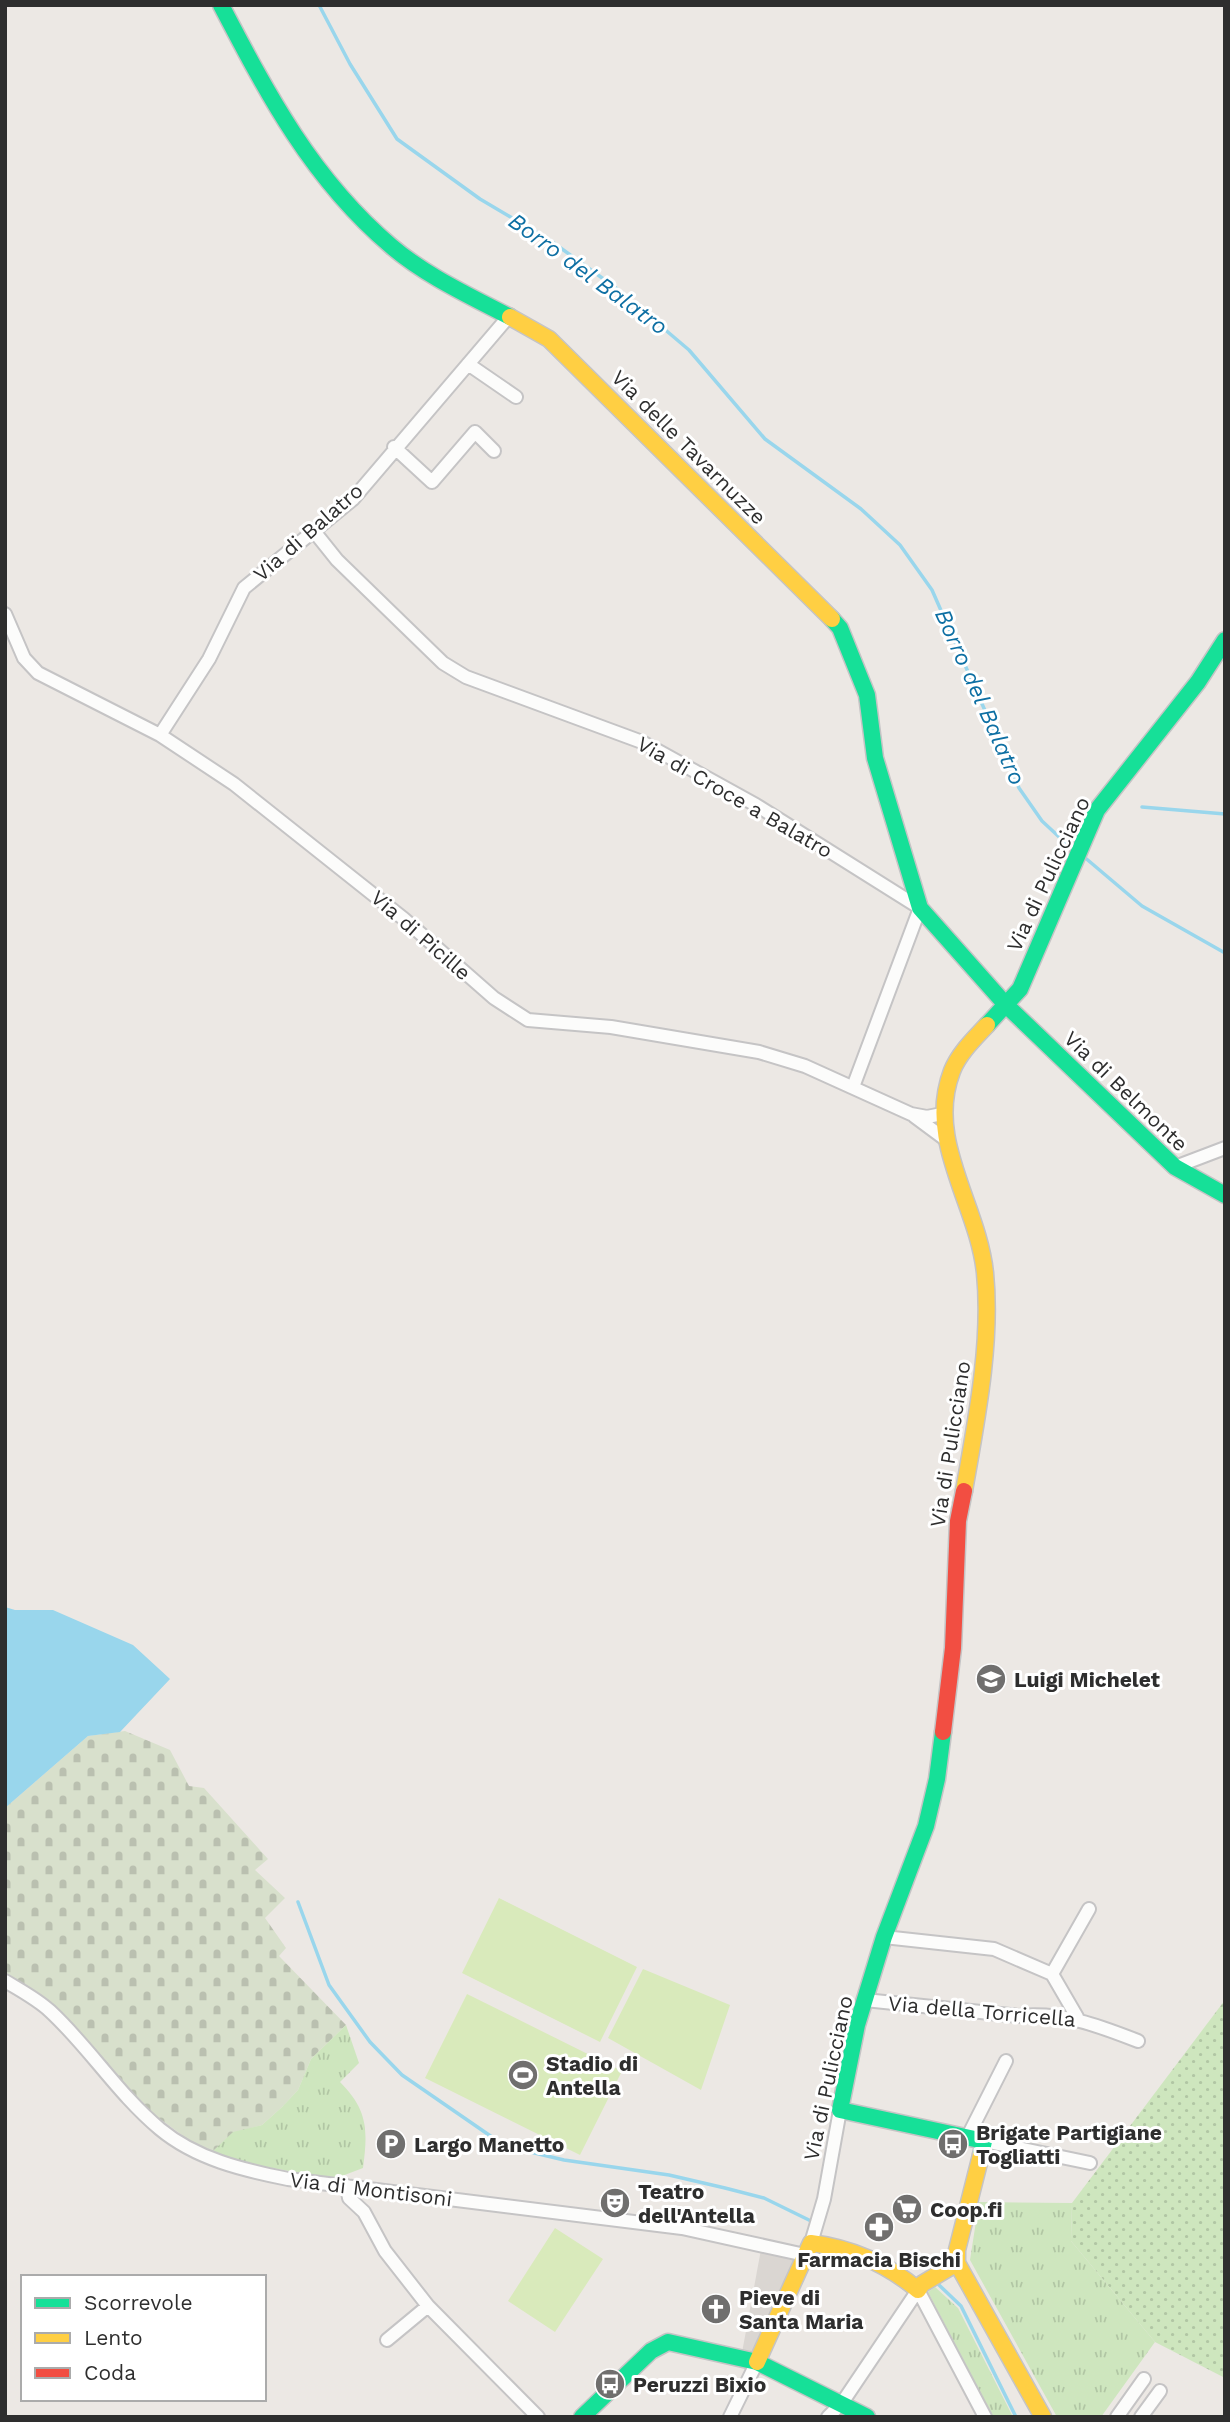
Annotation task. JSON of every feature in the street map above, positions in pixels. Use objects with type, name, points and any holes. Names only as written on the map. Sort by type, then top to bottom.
[{"type":"street","name":"Via delle Tavarnuzze","points":[[221,5],[279,115],[333,189],[393,248],[431,274],[510,315],[549,339],[695,486],[780,565],[840,628],[867,695],[875,758],[920,908],[1006,1005]]},
{"type":"street","name":"Via di Balatro","points":[[160,735],[209,659],[244,588],[353,499],[394,447],[510,315]]},
{"type":"street","points":[[468,364],[516,397]]},
{"type":"street","points":[[394,447],[432,482],[475,432],[494,452]]},
{"type":"street","name":"Via di Croce a Balatro","points":[[313,530],[337,560],[454,671],[521,699],[642,742],[756,804],[920,908]]},
{"type":"street","name":"Via di Picille","points":[[5,614],[23,658],[38,673],[160,735],[234,784],[404,919],[494,998],[528,1020],[611,1027],[751,1050],[805,1066],[853,1087],[911,1114],[945,1139]]},
{"type":"street","name":"Via di Pulicciano","points":[[808,2249],[824,2199],[855,2033],[884,1937],[926,1826],[937,1779],[955,1623],[957,1531],[979,1411],[987,1291],[982,1255],[945,1139],[942,1114],[952,1070],[959,1057],[1020,989],[1097,810],[1198,682],[1225,640]]},
{"type":"street","points":[[853,1087],[920,908]]},
{"type":"street","name":"Via di Belmonte","points":[[1006,1005],[1175,1167],[1225,1195]]},
{"type":"street","name":"Via di Picille","points":[[911,1114],[927,1117],[942,1114]]},
{"type":"street","points":[[1175,1167],[1225,1148]]},
{"type":"street","points":[[1052,1974],[1089,1909]]},
{"type":"street","points":[[884,1937],[994,1949],[1052,1974],[1076,2017]]},
{"type":"street","name":"Via di Montisoni","points":[[5,1981],[49,2010],[128,2098],[161,2130],[197,2152],[261,2174],[682,2228],[808,2249]]},
{"type":"street","name":"Via della Torricella","points":[[865,2000],[1018,2015],[1076,2017],[1138,2041]]},
{"type":"street","points":[[967,2138],[1006,2061]]},
{"type":"street","points":[[840,2110],[1090,2163]]},
{"type":"street","points":[[984,2141],[957,2250],[957,2263],[1043,2417]]},
{"type":"street","points":[[347,2186],[349,2198],[364,2212],[385,2251],[428,2306],[538,2417]]},
{"type":"street","points":[[730,2417],[808,2249],[823,2243],[871,2260],[901,2275],[918,2290],[985,2417]]},
{"type":"street","points":[[828,2417],[842,2403],[922,2284],[957,2263]]},
{"type":"street","points":[[387,2340],[428,2306]]},
{"type":"street","points":[[582,2417],[659,2345],[680,2344],[757,2362],[867,2417]]},
{"type":"street","points":[[1117,2417],[1144,2379]]},
{"type":"street","points":[[1141,2417],[1160,2391]]},
{"type":"green space","points":[[125,1731],[170,1750],[189,1786],[204,1788],[268,1859],[255,1870],[285,1898],[265,1918],[286,1948],[279,1956],[346,2025],[311,2059],[298,2090],[282,2107],[262,2125],[233,2133],[211,2153],[153,2114],[127,2091],[66,2018],[5,1972],[5,1808],[88,1736]]},
{"type":"green space","points":[[499,1898],[637,1967],[600,2042],[462,1973]]},
{"type":"green space","points":[[643,1969],[730,2005],[701,2090],[608,2038]]},
{"type":"green space","name":"Stadio di Antella","points":[[467,1994],[622,2071],[580,2155],[425,2078]]},
{"type":"green space","points":[[1225,2000],[1225,2378],[1155,2342],[1071,2241],[1072,2203]]},
{"type":"green space","points":[[346,2025],[359,2063],[340,2082],[356,2102],[364,2121],[363,2168],[334,2179],[239,2162],[211,2153],[233,2132],[262,2125],[282,2107],[298,2090],[311,2059]]},
{"type":"green space","points":[[979,2202],[1072,2203],[1071,2241],[1155,2342],[1101,2417],[1057,2417],[970,2260]]},
{"type":"green space","points":[[555,2228],[603,2259],[555,2332],[508,2301]]},
{"type":"green space","points":[[935,2287],[958,2308],[1013,2417],[993,2417],[928,2292]]},
{"type":"shaded area","points":[[762,2244],[805,2255],[757,2362],[741,2358]]},
{"type":"water","points":[[5,1607],[15,1610],[53,1610],[133,1645],[170,1679],[120,1732],[88,1736],[5,1808]]},
{"type":"waterway","name":"Borro del Balatro","points":[[319,5],[350,64],[397,139],[480,199],[551,241],[616,288],[689,350],[765,439],[861,509],[900,545],[932,590],[1019,788],[1042,821],[1071,848]]},
{"type":"waterway","points":[[1142,807],[1225,814]]},
{"type":"waterway","name":"Borro del Balatro","points":[[1083,856],[1142,906],[1225,953]]},
{"type":"waterway","points":[[298,1902],[329,1985],[370,2042],[402,2075],[505,2146],[564,2160],[669,2175],[725,2188],[764,2198],[813,2222]]},
{"type":"waterway","points":[[939,2285],[961,2306],[1016,2417]]},
{"type":"traffic: fast","points":[[221,5],[294,134],[338,193],[363,220],[419,267],[510,317]]},
{"type":"traffic: fast","points":[[832,619],[840,628],[867,695],[875,758],[920,908],[1006,1005],[1175,1167],[1225,1195]]},
{"type":"traffic: fast","points":[[987,1025],[1020,989],[1097,810],[1198,682],[1225,640]]},
{"type":"traffic: fast","points":[[943,1732],[937,1779],[926,1826],[884,1937],[857,2025],[840,2110],[984,2141],[981,2155]]},
{"type":"traffic: fast","points":[[582,2417],[651,2351],[668,2342],[757,2362],[867,2417]]},
{"type":"traffic: slow","points":[[510,317],[549,339],[832,619]]},
{"type":"traffic: slow","points":[[964,1491],[982,1382],[987,1300],[980,1247],[949,1147],[945,1097],[955,1064],[987,1025]]},
{"type":"traffic: slow","points":[[981,2155],[957,2250],[957,2263],[1043,2417]]},
{"type":"traffic: slow","points":[[757,2362],[811,2243],[855,2253],[894,2272],[918,2290],[922,2284],[957,2263]]},
{"type":"traffic: jam","points":[[943,1732],[953,1648],[958,1521],[964,1491]]},
{"type":"place","name":"Luigi Michelet","points":[[991,1679]]},
{"type":"place","name":"Stadio di Antella","points":[[523,2075]]},
{"type":"place","name":"Largo Manetto","points":[[391,2144]]},
{"type":"place","name":"Brigate Partigiane Togliatti","points":[[953,2144]]},
{"type":"place","name":"Teatro dell'Antella","points":[[615,2203]]},
{"type":"place","name":"Coop.fi","points":[[907,2209]]},
{"type":"place","name":"Farmacia Bischi","points":[[879,2227]]},
{"type":"place","name":"Pieve di Santa Maria","points":[[716,2309]]},
{"type":"place","name":"Peruzzi Bixio","points":[[610,2384]]}]
